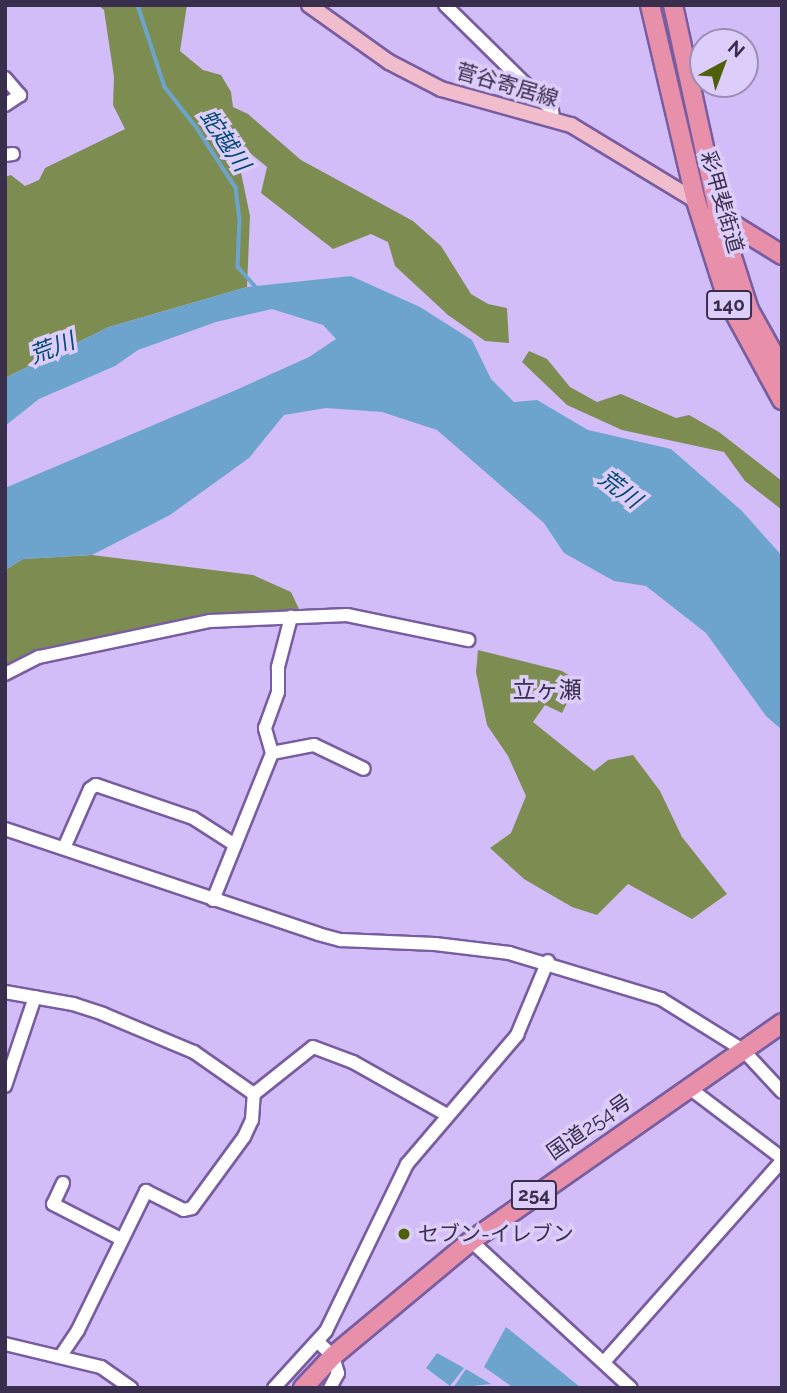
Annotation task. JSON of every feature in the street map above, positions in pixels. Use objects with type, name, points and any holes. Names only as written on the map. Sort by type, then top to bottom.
[{"type":"highway","name":"彩甲斐街道","points":[[650,5],[696,201],[728,301],[778,389]]},
{"type":"highway","name":"彩甲斐街道","points":[[673,5],[719,216],[749,310],[782,369]]},
{"type":"highway","points":[[662,55],[684,49]]},
{"type":"highway","points":[[696,201],[782,255]]},
{"type":"highway","name":"国道254号","points":[[303,1388],[333,1356],[471,1241],[782,1023]]},
{"type":"main road","name":"菅谷寄居線","points":[[309,5],[389,62],[441,89],[553,120],[599,140],[696,201]]},
{"type":"street","points":[[445,5],[552,110],[553,120]]},
{"type":"street","points":[[5,78],[20,95],[5,105]]},
{"type":"street","points":[[5,674],[39,657],[210,621],[346,615],[468,640]]},
{"type":"street","points":[[213,900],[272,753],[265,728],[278,692],[278,667],[291,617]]},
{"type":"street","points":[[272,753],[314,745],[364,769]]},
{"type":"street","points":[[64,848],[90,789],[96,785],[193,818],[235,845]]},
{"type":"street","points":[[5,829],[213,900],[341,940],[435,944],[548,961],[661,999],[743,1050],[782,1092]]},
{"type":"street","points":[[274,1388],[318,1342],[407,1164],[517,1035],[548,961]]},
{"type":"street","points":[[5,992],[103,1014],[194,1052],[254,1094]]},
{"type":"street","points":[[5,1086],[35,997]]},
{"type":"street","points":[[60,1357],[78,1330],[146,1191],[184,1210],[192,1208],[244,1137],[252,1120],[254,1094],[313,1047],[353,1062],[447,1115]]},
{"type":"street","points":[[604,1363],[782,1160],[688,1087]]},
{"type":"street","points":[[63,1182],[53,1204],[121,1239]]},
{"type":"street","points":[[471,1241],[631,1388]]},
{"type":"street","points":[[318,1342],[333,1356],[338,1373],[330,1388]]},
{"type":"street","points":[[5,1344],[101,1367],[131,1388]]},
{"type":"green space","points":[[98,5],[187,5],[180,51],[203,70],[221,75],[231,92],[233,107],[248,114],[301,160],[413,221],[441,246],[471,294],[488,304],[507,308],[509,343],[485,341],[448,315],[395,266],[388,242],[371,234],[333,249],[261,193],[267,167],[245,149],[239,163],[250,216],[247,287],[109,327],[5,378],[5,177],[11,175],[25,186],[39,180],[45,168],[125,129],[113,105],[114,77],[104,10]]},
{"type":"green space","points":[[529,351],[547,359],[570,387],[597,402],[621,394],[676,418],[689,415],[719,432],[782,481],[782,510],[745,481],[724,452],[622,430],[567,405],[522,362]]},
{"type":"green space","points":[[92,555],[253,575],[291,592],[299,609],[224,614],[166,623],[39,650],[5,667],[5,570],[23,559]]},
{"type":"green space","points":[[478,650],[562,671],[578,681],[562,713],[545,705],[533,722],[594,771],[608,760],[633,755],[660,791],[682,837],[727,894],[692,919],[628,884],[597,915],[572,907],[524,879],[490,848],[511,833],[526,796],[508,756],[487,725],[476,672]]},
{"type":"water","name":"荒川","points":[[351,276],[420,307],[472,340],[491,379],[514,402],[537,400],[588,430],[671,449],[742,511],[782,556],[782,730],[766,716],[706,633],[646,586],[614,581],[564,553],[544,523],[437,430],[382,412],[326,408],[284,415],[249,458],[170,515],[92,555],[23,559],[5,570],[5,488],[236,390],[309,357],[336,339],[323,325],[272,309],[216,322],[138,350],[115,366],[39,399],[5,426],[5,378],[109,327],[247,287]]},
{"type":"water","points":[[506,1327],[580,1388],[514,1388],[484,1367]]},
{"type":"water","points":[[437,1353],[464,1368],[450,1386],[426,1368]]},
{"type":"water","points":[[466,1369],[491,1384],[453,1388]]},
{"type":"waterway","name":"蛇越川","points":[[138,5],[165,87],[197,128],[236,188],[240,219],[238,267],[256,287]]},
{"type":"place","name":"セブン-イレブン","points":[[404,1234]]},
{"type":"district","name":"立ヶ瀬","points":[[547,690]]}]
